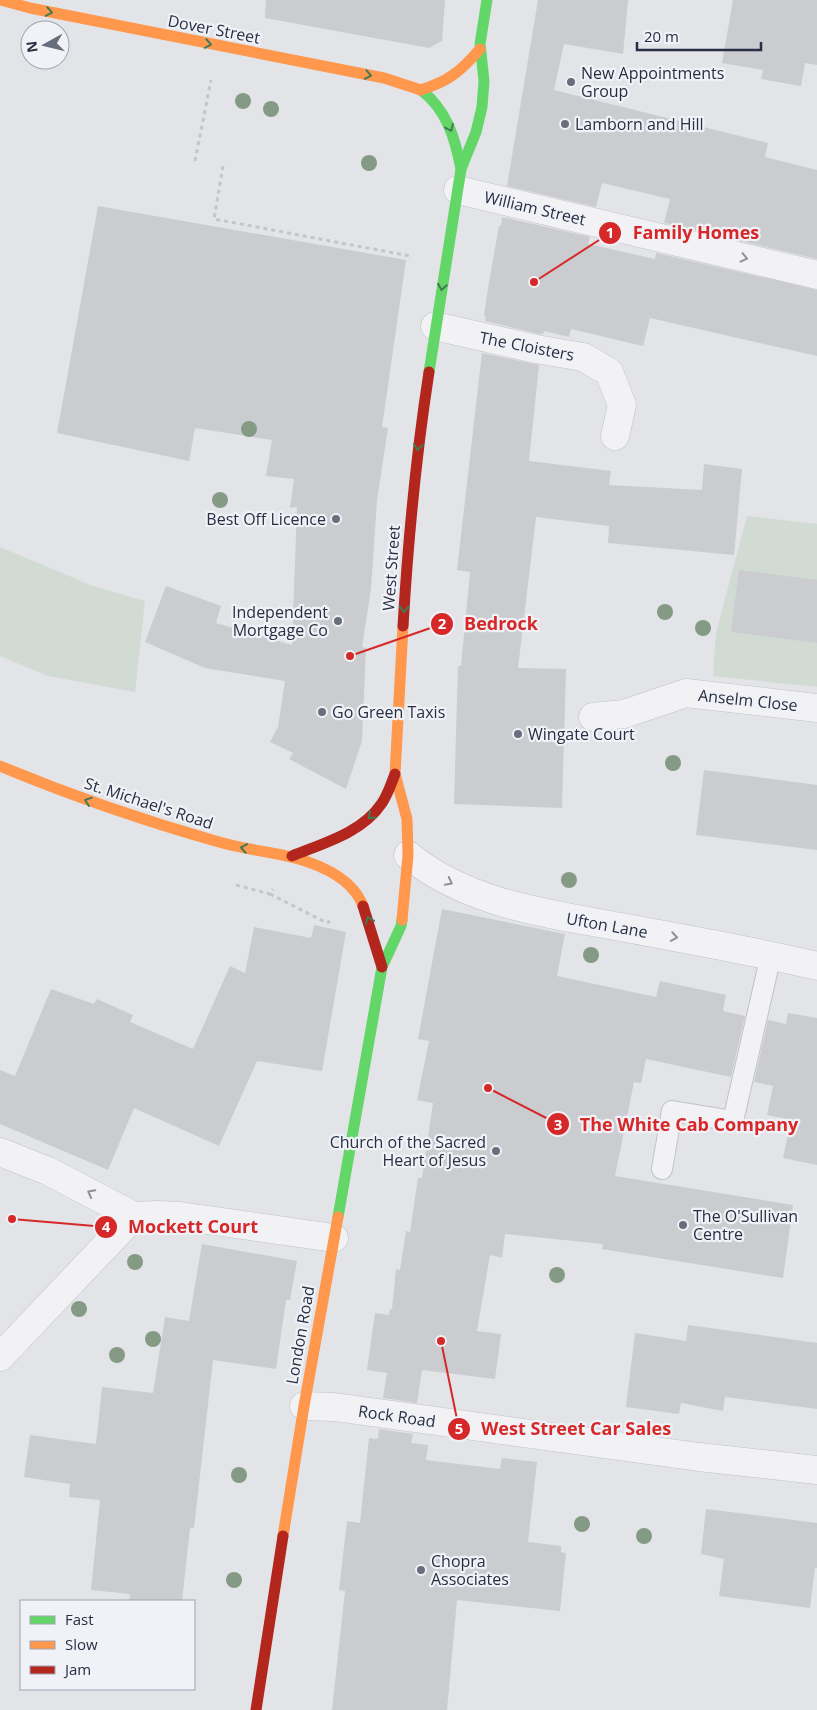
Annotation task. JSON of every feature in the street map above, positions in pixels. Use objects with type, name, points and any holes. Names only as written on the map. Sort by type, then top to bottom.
[{"type":"main road","name":"Dover Street","points":[[2,0],[30,8],[384,78],[420,90]]},
{"type":"main road","name":"West Street","points":[[382,967],[401,926],[408,855],[407,819],[395,774],[410,518],[420,431],[445,263],[460,179],[480,122],[484,95],[484,68],[480,49],[487,0]]},
{"type":"main road","points":[[420,90],[439,85],[456,76],[480,49]]},
{"type":"main road","name":"West Street","points":[[420,90],[439,108],[451,128],[458,146],[460,179]]},
{"type":"main road","name":"St. Michael's Road","points":[[0,766],[53,788],[174,829],[230,845],[292,856],[321,867],[348,883],[360,898],[382,967]]},
{"type":"main road","points":[[292,856],[353,830],[367,820],[385,797],[395,774]]},
{"type":"main road","name":"London Road","points":[[256,1710],[304,1406],[382,967]]},
{"type":"street","name":"William Street","points":[[460,179],[817,275]]},
{"type":"street","name":"The Cloisters","points":[[436,326],[536,349],[583,357],[609,372],[622,405],[615,436]]},
{"type":"street","name":"Anselm Close","points":[[593,717],[624,714],[686,693],[817,708]]},
{"type":"street","name":"Ufton Lane","points":[[408,855],[422,866],[456,886],[499,901],[545,913],[770,955],[817,966]]},
{"type":"street","points":[[0,1152],[48,1171],[134,1216],[180,1216],[334,1238]]},
{"type":"street","points":[[0,1356],[134,1216]]},
{"type":"street","name":"Rock Road","points":[[304,1406],[334,1407],[699,1457],[817,1470]]},
{"type":"lane","points":[[662,1169],[672,1111],[733,1121],[770,955]]},
{"type":"path","points":[[196,161],[218,46]]},
{"type":"path","points":[[223,166],[214,219],[445,263]]},
{"type":"path","points":[[270,894],[327,923],[360,898]]},
{"type":"shaded area","points":[[747,516],[817,524],[817,687],[713,676],[716,633]]},
{"type":"shaded area","points":[[0,547],[93,586],[145,601],[135,692],[48,676],[0,656]]},
{"type":"building","points":[[266,0],[445,0],[442,41],[429,48],[265,18]]},
{"type":"building","points":[[538,0],[628,0],[623,54],[564,44],[554,90],[768,143],[765,157],[817,170],[817,259],[664,223],[670,199],[602,183],[596,207],[507,186]]},
{"type":"building","points":[[733,0],[817,0],[817,65],[805,63],[801,86],[761,79],[763,70],[722,63]]},
{"type":"building","points":[[98,206],[406,260],[382,427],[388,428],[377,500],[371,589],[362,647],[366,648],[362,741],[346,789],[289,759],[293,753],[270,742],[278,727],[285,681],[205,668],[145,642],[166,586],[221,606],[216,623],[292,645],[297,507],[290,508],[294,479],[266,476],[272,440],[195,428],[189,461],[57,433]]},
{"type":"building","points":[[502,217],[590,237],[588,244],[655,259],[656,253],[817,290],[817,356],[650,318],[643,346],[571,329],[569,337],[544,331],[543,334],[539,334],[485,321],[488,288]]},
{"type":"building","points":[[482,353],[539,365],[529,461],[611,471],[609,485],[702,490],[704,464],[742,469],[734,555],[608,543],[609,526],[536,517],[518,668],[566,669],[562,808],[454,804],[458,666],[461,666],[470,572],[457,570]]},
{"type":"building","points":[[739,570],[817,580],[817,643],[731,632]]},
{"type":"building","points":[[704,770],[817,785],[817,850],[696,835]]},
{"type":"building","points":[[442,909],[565,934],[557,976],[656,997],[660,981],[726,995],[723,1011],[745,1016],[731,1077],[646,1059],[641,1083],[634,1082],[615,1176],[793,1205],[783,1278],[602,1249],[603,1244],[505,1234],[502,1258],[490,1255],[477,1331],[501,1334],[495,1379],[422,1370],[417,1403],[383,1398],[387,1373],[367,1370],[375,1313],[389,1315],[390,1309],[392,1309],[396,1269],[400,1270],[406,1231],[410,1232],[418,1178],[422,1178],[433,1103],[417,1100],[429,1041],[418,1039]]},
{"type":"building","points":[[314,925],[346,932],[322,1071],[257,1061],[219,1146],[134,1108],[108,1170],[0,1124],[0,1070],[15,1076],[51,989],[94,1004],[97,999],[133,1015],[130,1022],[193,1049],[230,966],[245,973],[254,927],[311,938]]},
{"type":"building","points":[[788,1013],[817,1018],[817,1165],[783,1158],[791,1120],[767,1115],[773,1086],[754,1082],[768,1020],[786,1024]]},
{"type":"building","points":[[202,1244],[297,1261],[290,1300],[286,1300],[276,1369],[213,1360],[194,1528],[190,1528],[182,1600],[129,1600],[130,1594],[91,1590],[100,1500],[69,1497],[70,1484],[24,1477],[30,1435],[96,1444],[102,1387],[153,1393],[165,1317],[189,1321]]},
{"type":"building","points":[[688,1325],[817,1343],[817,1409],[725,1397],[723,1411],[681,1403],[679,1414],[626,1407],[635,1333],[686,1341]]},
{"type":"building","points":[[379,1429],[413,1434],[411,1443],[428,1445],[426,1460],[500,1469],[502,1458],[537,1462],[528,1542],[561,1546],[561,1552],[566,1553],[560,1611],[457,1600],[447,1710],[332,1710],[345,1591],[339,1590],[347,1521],[360,1523],[369,1438],[378,1439]]},
{"type":"building","points":[[706,1509],[817,1523],[817,1568],[815,1568],[810,1608],[719,1596],[724,1559],[701,1554]]},
{"type":"traffic: fast","points":[[461,169],[476,132],[482,107],[484,81],[480,44],[487,0]]},
{"type":"traffic: fast","points":[[421,90],[437,106],[449,125],[461,169],[429,372]]},
{"type":"traffic: fast","points":[[338,1217],[382,967],[402,920]]},
{"type":"traffic: slow","points":[[1,0],[30,8],[384,78],[421,90]]},
{"type":"traffic: slow","points":[[420,90],[453,75],[467,64],[480,49]]},
{"type":"traffic: slow","points":[[402,920],[408,855],[407,819],[395,774],[403,626]]},
{"type":"traffic: slow","points":[[0,766],[81,798],[164,825],[233,846],[288,856],[315,865],[345,881],[354,890],[363,906]]},
{"type":"traffic: slow","points":[[283,1536],[338,1217]]},
{"type":"traffic: jam","points":[[403,626],[413,499],[429,372]]},
{"type":"traffic: jam","points":[[292,856],[342,836],[364,822],[382,803],[395,774]]},
{"type":"traffic: jam","points":[[363,906],[382,967]]},
{"type":"traffic: jam","points":[[256,1710],[283,1536]]},
{"type":"place","name":"New Appointments Group","points":[[571,82]]},
{"type":"place","name":"Lamborn and Hill","points":[[565,124]]},
{"type":"place","name":"Family Homes","points":[[534,282]]},
{"type":"place","name":"Best Off Licence","points":[[336,519]]},
{"type":"place","name":"Independent Mortgage Co","points":[[338,621]]},
{"type":"place","name":"Bedrock","points":[[350,656]]},
{"type":"place","name":"Go Green Taxis","points":[[322,712]]},
{"type":"place","name":"Wingate Court","points":[[518,734]]},
{"type":"place","name":"The White Cab Company","points":[[488,1088]]},
{"type":"place","name":"Church of the Sacred Heart of Jesus","points":[[496,1151]]},
{"type":"place","name":"Mockett Court","points":[[12,1219]]},
{"type":"place","name":"The O'Sullivan Centre","points":[[683,1225]]},
{"type":"place","name":"West Street Car Sales","points":[[441,1341]]},
{"type":"place","name":"Chopra Associates","points":[[421,1570]]}]
